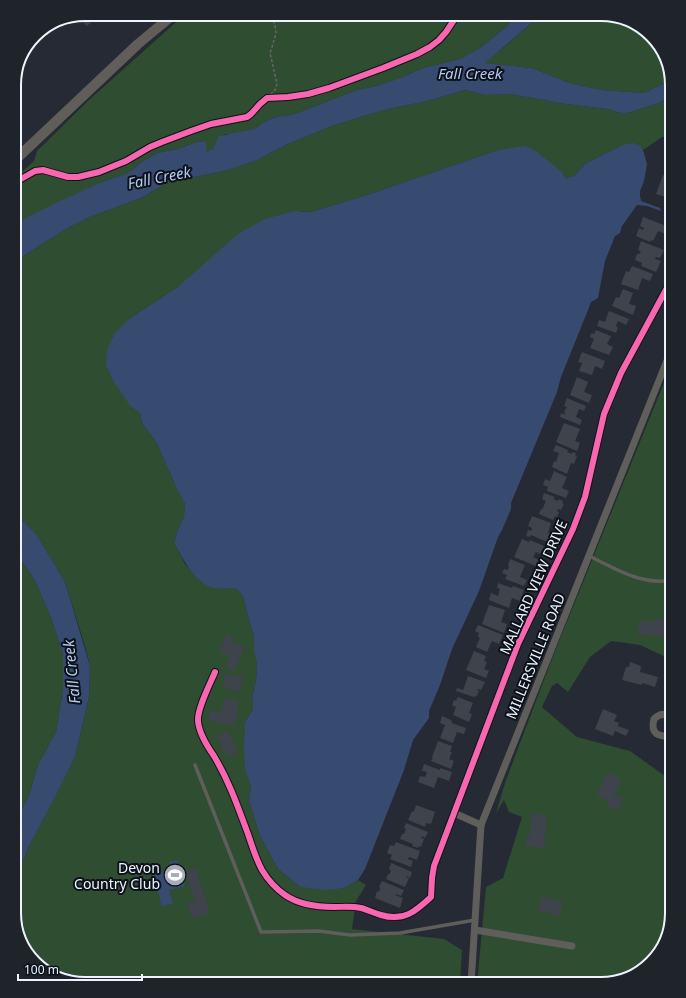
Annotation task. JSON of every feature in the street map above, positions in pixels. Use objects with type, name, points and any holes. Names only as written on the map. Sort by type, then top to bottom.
[{"type":"main road","points":[[21,154],[138,44],[166,21]]},
{"type":"street","name":"MALLARD VIEW DRIVE","points":[[215,672],[199,710],[198,725],[228,783],[260,864],[268,879],[284,894],[300,902],[324,906],[361,908],[385,916],[398,917],[410,914],[419,909],[431,897],[434,866],[518,644],[573,529],[585,497],[604,414],[621,373],[665,292]]},
{"type":"street","name":"MILLERSVILLE ROAD","points":[[472,977],[482,825],[665,366]]},
{"type":"street","points":[[665,714],[659,715],[654,719],[653,725],[654,732],[665,736]]},
{"type":"street","points":[[454,813],[482,825]]},
{"type":"street","points":[[475,930],[572,946]]},
{"type":"lane","points":[[589,556],[635,577],[657,581],[665,580]]},
{"type":"lane","points":[[195,765],[261,932],[319,931],[350,935],[400,933],[475,920]]},
{"type":"path","points":[[265,99],[275,90],[277,84],[270,53],[276,33],[274,21]]},
{"type":"path","points":[[265,99],[274,98]]},
{"type":"green space","points":[[177,21],[512,21],[480,48],[460,59],[423,68],[377,86],[357,90],[291,115],[276,117],[264,122],[256,129],[232,134],[224,134],[213,149],[206,153],[205,141],[196,142],[178,149],[157,153],[128,173],[99,183],[21,224],[21,173],[34,161],[37,151],[89,100]]},
{"type":"green space","points":[[534,21],[613,22],[621,24],[640,34],[652,46],[663,69],[665,83],[644,93],[600,90],[569,83],[532,68],[484,63]]},
{"type":"green space","points":[[465,90],[485,95],[510,94],[566,104],[608,109],[624,114],[665,100],[665,137],[662,137],[643,150],[641,146],[622,145],[585,164],[574,176],[566,178],[562,172],[498,150],[367,195],[311,212],[301,211],[179,286],[129,319],[131,407],[140,413],[142,423],[156,442],[185,504],[184,516],[174,543],[185,564],[201,582],[236,588],[243,596],[254,638],[254,651],[257,664],[256,680],[252,697],[253,709],[245,722],[245,768],[251,786],[249,801],[260,836],[278,869],[300,887],[344,888],[358,880],[366,885],[356,901],[352,929],[444,939],[462,950],[460,977],[81,977],[65,974],[46,964],[34,952],[26,937],[23,929],[21,913],[21,865],[29,846],[75,757],[89,697],[90,666],[65,582],[37,535],[21,519],[21,259],[66,229],[92,216],[141,198],[168,182],[225,171],[255,161],[288,144],[329,127],[388,109],[428,101]]},
{"type":"green space","points":[[665,380],[665,657],[640,645],[611,641],[590,657],[568,692],[557,683],[552,686],[542,707],[577,737],[630,751],[665,776],[665,913],[663,929],[652,952],[640,964],[617,975],[601,977],[478,977],[486,887],[503,878],[522,817],[509,812],[504,800],[496,813],[506,780],[553,656]]},
{"type":"green space","points":[[21,560],[34,579],[52,620],[63,654],[63,689],[56,732],[38,765],[29,796],[21,810]]},
{"type":"water","name":"Fall Creek","points":[[512,21],[534,21],[485,63],[532,68],[569,83],[601,90],[644,93],[665,83],[665,100],[624,114],[608,109],[566,104],[510,94],[485,95],[465,90],[428,101],[388,109],[329,127],[288,144],[255,161],[225,171],[168,182],[141,198],[92,216],[66,229],[21,259],[21,222],[26,218],[99,183],[128,173],[157,153],[178,149],[196,142],[206,141],[206,152],[213,149],[219,136],[255,129],[264,122],[276,117],[291,115],[357,90],[377,86],[423,68],[460,59],[480,48]]},
{"type":"water","points":[[633,143],[641,146],[647,164],[644,181],[640,191],[641,201],[660,208],[661,211],[647,206],[637,205],[622,226],[620,233],[615,236],[605,261],[598,298],[591,302],[561,377],[557,392],[511,503],[511,509],[498,537],[479,591],[452,649],[440,685],[429,711],[429,718],[413,740],[404,770],[365,869],[358,880],[344,888],[326,890],[300,887],[278,869],[260,836],[249,801],[251,786],[245,769],[245,722],[253,709],[252,697],[256,680],[257,664],[254,651],[254,638],[243,596],[236,588],[213,588],[200,581],[185,562],[174,543],[184,516],[185,504],[156,442],[142,423],[140,413],[131,407],[115,384],[106,365],[107,350],[115,333],[129,319],[179,286],[239,233],[265,219],[294,211],[311,212],[367,195],[498,150],[525,146],[537,152],[562,172],[566,178],[574,176],[585,164],[622,145]]},
{"type":"water","name":"Fall Creek","points":[[21,519],[37,535],[65,582],[90,666],[89,697],[75,757],[29,846],[21,865],[21,810],[29,796],[38,765],[56,732],[63,689],[63,654],[52,620],[34,579],[21,560]]},
{"type":"water","points":[[177,860],[185,886],[169,890],[173,903],[162,907],[153,875],[171,869],[169,862]]},
{"type":"building","points":[[82,21],[92,21],[87,26]]},
{"type":"building","points":[[663,175],[665,176],[665,197],[656,194]]},
{"type":"building","points":[[643,217],[665,225],[665,234],[658,231],[653,241],[651,240],[650,242],[636,236],[639,228],[643,230],[644,228],[640,226]]},
{"type":"building","points":[[641,241],[664,250],[660,258],[656,257],[655,259],[661,261],[656,272],[641,266],[642,263],[635,260],[637,254],[641,251],[638,250]]},
{"type":"building","points":[[632,266],[653,274],[650,281],[642,278],[638,290],[621,284],[626,271],[629,272]]},
{"type":"building","points":[[623,289],[633,293],[629,304],[636,306],[633,315],[612,306],[616,297],[619,298]]},
{"type":"building","points":[[609,311],[629,319],[626,325],[618,321],[616,333],[597,326],[599,320],[605,322]]},
{"type":"building","points":[[596,330],[611,336],[607,344],[613,347],[609,355],[590,348],[594,339],[590,337],[591,333],[594,334]]},
{"type":"building","points":[[582,352],[605,361],[602,369],[595,366],[592,375],[579,371],[582,363],[578,362]]},
{"type":"building","points":[[577,377],[588,382],[584,392],[592,395],[589,403],[570,395]]},
{"type":"building","points":[[567,398],[586,406],[584,411],[579,409],[576,417],[582,420],[580,425],[560,417],[561,413],[566,415],[564,412],[567,407],[564,406]]},
{"type":"building","points":[[564,423],[580,429],[575,441],[580,443],[577,451],[556,442]]},
{"type":"building","points":[[556,445],[568,450],[567,452],[572,454],[572,452],[576,453],[575,455],[577,456],[574,464],[571,463],[567,474],[552,467],[554,461],[556,462],[559,453],[553,451]]},
{"type":"building","points":[[554,471],[567,477],[562,488],[569,491],[566,498],[547,491],[548,487],[543,485],[545,479],[550,481]]},
{"type":"building","points":[[544,493],[555,497],[553,499],[563,501],[562,503],[564,504],[561,510],[558,509],[557,511],[559,512],[557,517],[555,516],[553,520],[539,514],[546,501],[542,499]]},
{"type":"building","points":[[532,516],[551,523],[548,533],[551,534],[547,542],[531,535],[530,537],[526,536],[528,530],[531,531],[532,528],[528,526]]},
{"type":"building","points":[[522,539],[529,542],[530,540],[544,546],[540,554],[536,552],[533,557],[539,560],[536,566],[514,557]]},
{"type":"building","points":[[510,559],[525,565],[520,577],[527,580],[524,586],[505,579],[507,575],[502,573],[504,569],[508,570]]},
{"type":"building","points":[[498,583],[524,590],[520,601],[512,598],[509,608],[489,600],[491,593],[498,596],[500,589],[497,588]]},
{"type":"building","points":[[489,605],[505,610],[501,622],[507,624],[504,633],[482,624]]},
{"type":"building","points":[[654,618],[665,619],[664,637],[638,634],[639,620],[653,622]]},
{"type":"building","points":[[478,625],[503,635],[499,644],[492,641],[487,652],[476,647],[480,638],[478,637],[479,633],[475,631]]},
{"type":"building","points":[[227,634],[234,637],[232,642],[245,647],[234,671],[225,667],[230,656],[219,652]]},
{"type":"building","points":[[474,651],[486,656],[484,661],[487,662],[484,669],[489,671],[486,678],[466,670]]},
{"type":"building","points":[[630,662],[641,666],[640,672],[658,677],[655,687],[642,683],[642,685],[622,680],[626,667],[629,667]]},
{"type":"building","points":[[225,674],[242,677],[240,691],[223,688],[224,682],[225,683],[226,681],[224,681]]},
{"type":"building","points":[[468,676],[485,682],[481,690],[477,690],[479,691],[476,697],[456,691],[457,688],[463,690]]},
{"type":"building","points":[[458,697],[473,703],[469,713],[472,714],[469,722],[453,715],[456,707],[452,705],[454,700],[456,701]]},
{"type":"building","points":[[226,698],[239,701],[237,708],[239,709],[234,726],[208,720],[210,710],[221,713]]},
{"type":"building","points":[[603,709],[617,715],[614,721],[619,723],[618,726],[629,730],[626,736],[615,731],[613,736],[595,729]]},
{"type":"building","points":[[442,716],[451,720],[452,723],[466,728],[464,734],[457,732],[453,743],[440,738],[445,725],[440,723]]},
{"type":"building","points":[[228,731],[230,737],[232,736],[234,741],[232,742],[238,753],[227,757],[225,751],[223,752],[220,742],[219,743],[216,736]]},
{"type":"building","points":[[438,741],[452,746],[450,752],[452,752],[449,759],[454,761],[451,769],[431,761]]},
{"type":"building","points":[[424,764],[440,770],[440,768],[452,772],[449,781],[438,777],[434,788],[418,782],[420,776],[425,777],[427,772],[422,771]]},
{"type":"building","points":[[608,772],[622,779],[614,795],[624,799],[618,811],[607,806],[609,802],[596,795]]},
{"type":"building","points":[[416,805],[435,812],[431,824],[426,823],[425,827],[408,820],[412,811],[414,812]]},
{"type":"building","points":[[532,813],[547,815],[544,848],[525,846],[526,837],[529,836]]},
{"type":"building","points":[[406,823],[428,832],[425,838],[422,836],[421,838],[424,839],[421,847],[419,846],[418,848],[412,846],[413,844],[400,839],[406,829],[404,828]]},
{"type":"building","points":[[396,842],[420,851],[417,860],[409,857],[408,859],[413,861],[411,867],[390,859],[392,855],[387,853],[390,845],[394,846]]},
{"type":"building","points":[[391,863],[412,872],[410,878],[407,876],[406,877],[409,878],[405,887],[386,879],[391,870],[389,869]]},
{"type":"building","name":"Devon Country Club","points":[[196,868],[210,914],[192,919],[187,903],[195,901],[186,871]]},
{"type":"building","points":[[382,881],[404,890],[401,896],[395,895],[403,898],[400,908],[375,898],[377,891],[379,892],[379,887]]},
{"type":"building","points":[[541,897],[563,902],[560,916],[538,911]]},
{"type":"cycle path","points":[[21,179],[35,171],[43,170],[68,177],[78,177],[99,172],[126,161],[150,147],[191,131],[211,124],[247,117],[267,98],[308,94],[329,88],[383,68],[430,47],[439,40],[453,21]]},
{"type":"cycle path","points":[[215,672],[204,696],[198,716],[200,730],[229,785],[260,866],[272,884],[285,895],[302,903],[334,907],[358,907],[389,917],[403,916],[415,911],[431,897],[434,866],[518,644],[573,529],[585,497],[604,414],[621,373],[665,292]]},
{"type":"place","name":"Devon Country Club","points":[[175,875]]}]
